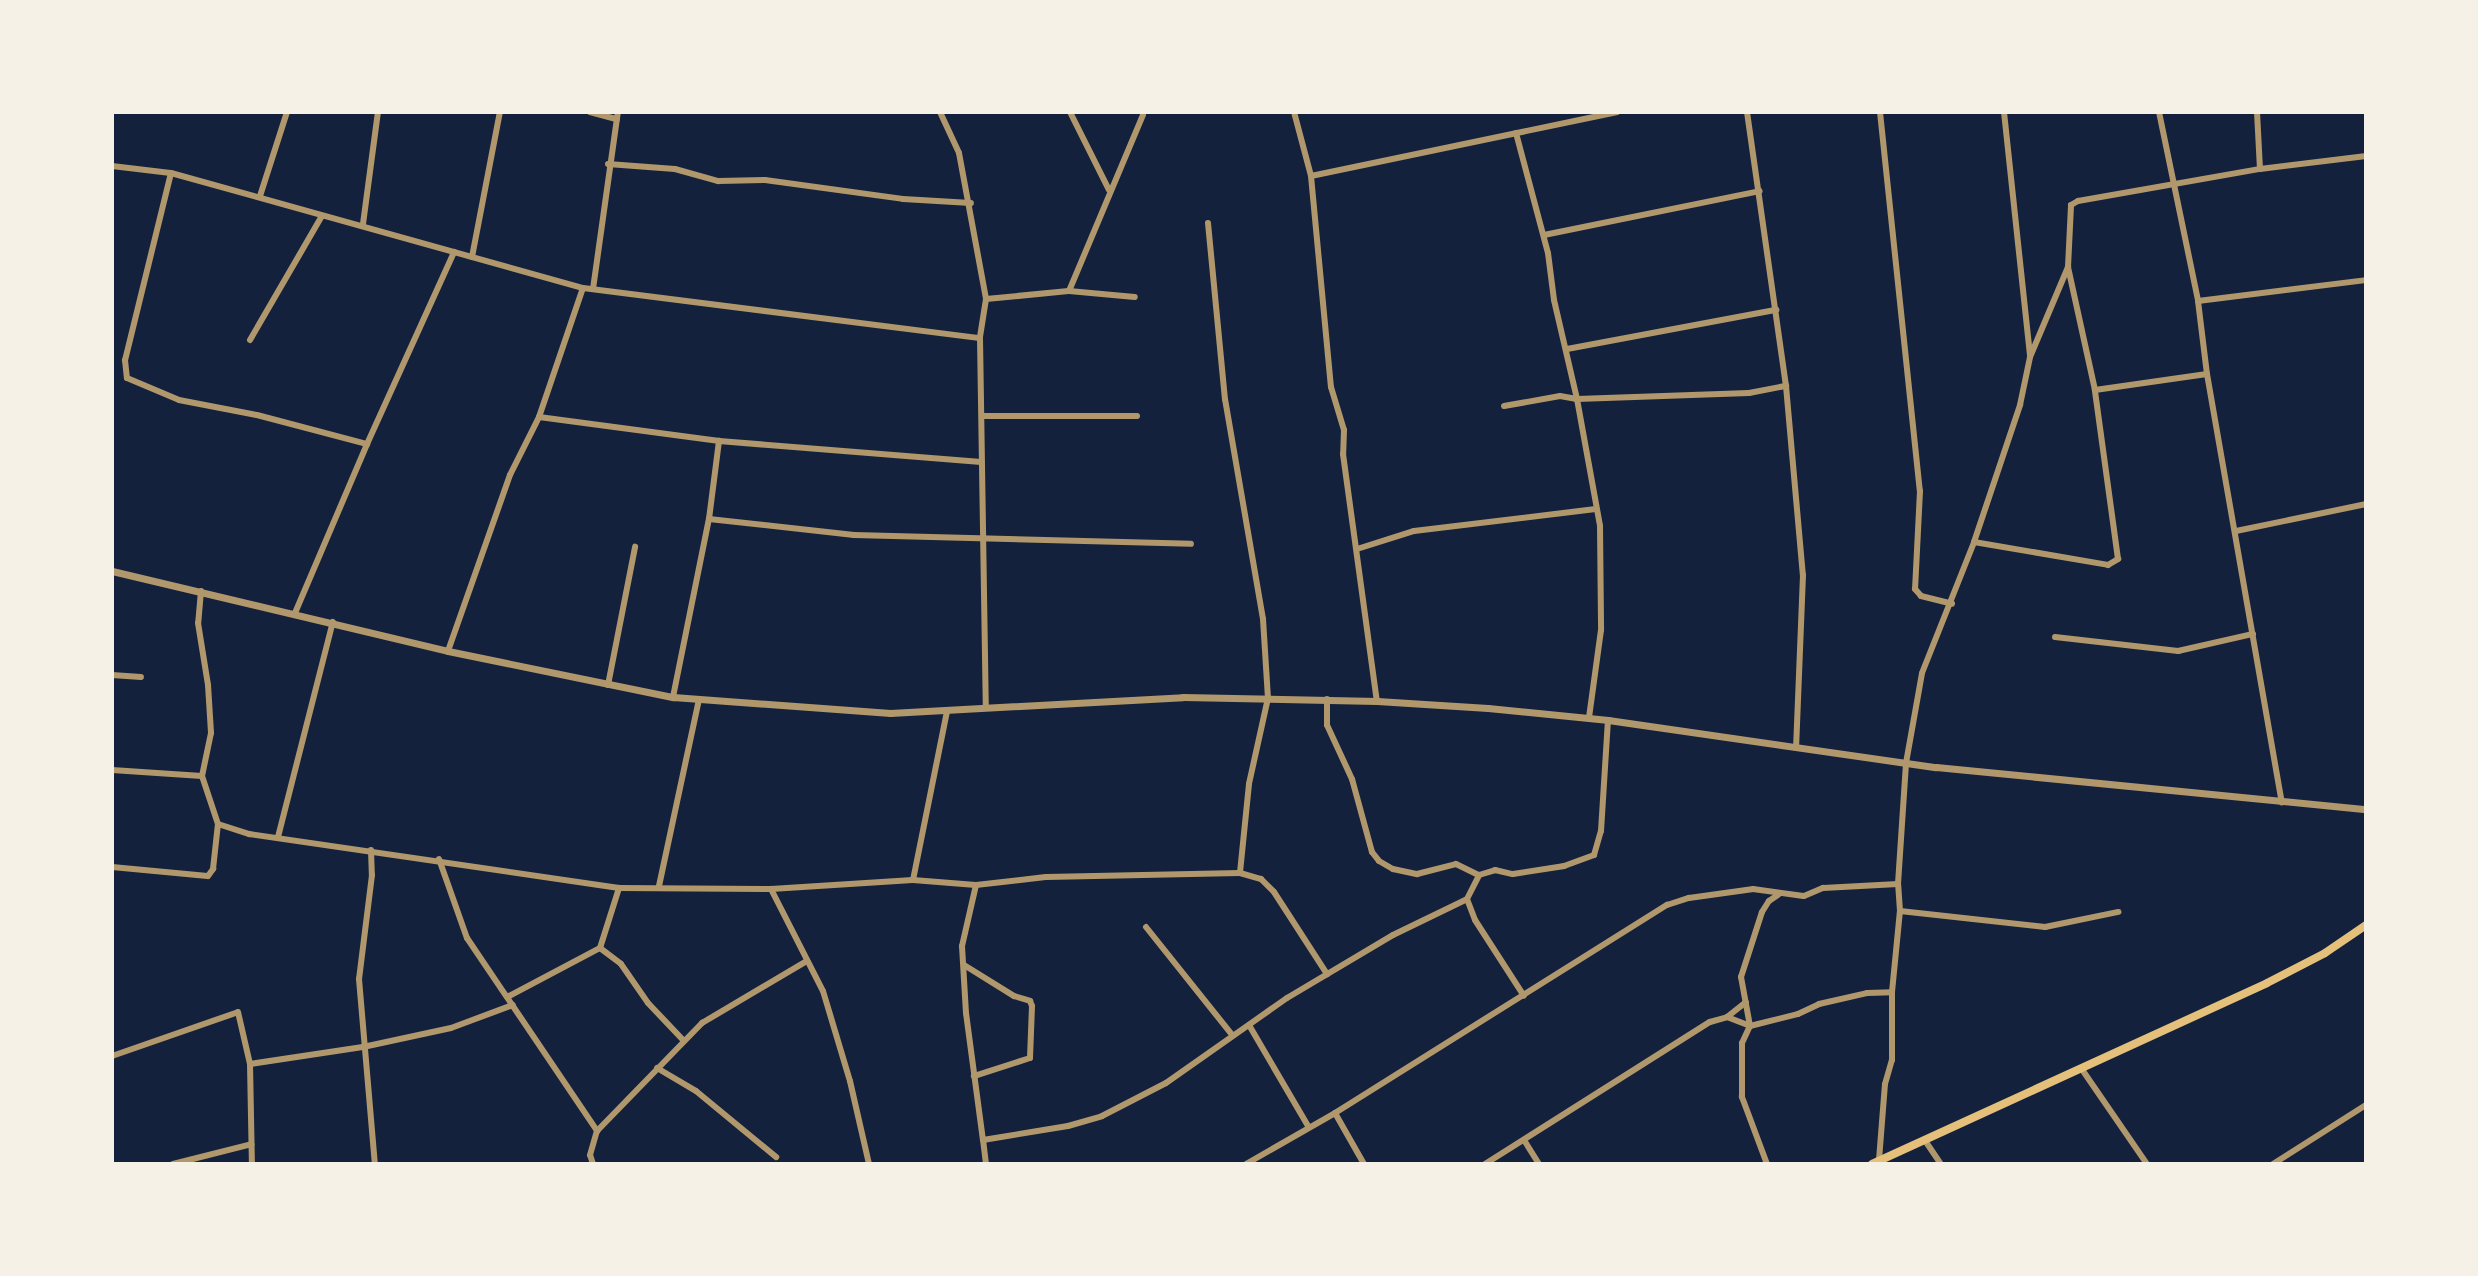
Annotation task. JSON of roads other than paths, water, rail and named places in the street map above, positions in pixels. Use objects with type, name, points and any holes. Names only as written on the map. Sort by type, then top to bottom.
[{"type":"main road","points":[[1875,1162],[1926,1142],[2267,983],[2325,953],[2366,925]]},
{"type":"street","points":[[260,196],[287,112]]},
{"type":"street","points":[[363,224],[378,112]]},
{"type":"street","points":[[472,257],[500,112]]},
{"type":"street","points":[[590,112],[618,116],[608,164],[593,289]]},
{"type":"street","points":[[940,112],[959,153],[971,203],[986,299],[980,338],[984,416],[981,462],[986,708]]},
{"type":"street","points":[[1070,112],[1109,190]]},
{"type":"street","points":[[1294,112],[1311,176],[1331,387],[1344,430],[1343,454],[1377,701]]},
{"type":"street","points":[[1311,176],[1617,112]]},
{"type":"street","points":[[1747,112],[1786,386],[1803,575],[1796,747]]},
{"type":"street","points":[[1880,112],[1920,491],[1915,589],[1921,596],[1952,604]]},
{"type":"street","points":[[2004,112],[2030,357]]},
{"type":"street","points":[[2159,112],[2198,301],[2207,374],[2282,802]]},
{"type":"street","points":[[2257,112],[2260,169]]},
{"type":"street","points":[[1069,291],[1143,115]]},
{"type":"street","points":[[1516,133],[1544,235],[1602,544],[1601,630],[1589,718]]},
{"type":"street","points":[[1974,542],[2108,565],[2116,562],[2118,545],[2095,390],[2068,267],[2071,205],[2078,201],[2260,169],[2366,156]]},
{"type":"street","points":[[608,164],[675,169],[718,181],[765,180],[903,199],[971,203]]},
{"type":"street","points":[[112,166],[171,173],[260,196],[583,288],[980,338]]},
{"type":"street","points":[[171,173],[125,360],[127,378],[179,400],[257,415],[367,444]]},
{"type":"street","points":[[1544,235],[1760,191]]},
{"type":"street","points":[[250,340],[322,216]]},
{"type":"street","points":[[1208,223],[1225,399],[1263,619],[1268,698],[1249,784],[1240,873]]},
{"type":"street","points":[[295,613],[454,252]]},
{"type":"street","points":[[1875,1162],[1885,1084],[1892,1060],[1892,992],[1900,911],[1898,884],[1906,763],[1922,673],[1952,604],[1974,542],[2020,405],[2030,357],[2068,267]]},
{"type":"street","points":[[2198,301],[2366,280]]},
{"type":"street","points":[[448,651],[510,475],[539,417],[583,288]]},
{"type":"street","points":[[986,299],[1069,291],[1135,297]]},
{"type":"street","points":[[1567,349],[1776,310]]},
{"type":"street","points":[[2095,390],[2207,374]]},
{"type":"street","points":[[1504,406],[1560,396],[1577,399],[1749,393],[1786,386]]},
{"type":"street","points":[[984,416],[1137,416]]},
{"type":"street","points":[[539,417],[719,441],[981,462]]},
{"type":"street","points":[[673,697],[709,519],[719,441]]},
{"type":"street","points":[[2236,531],[2366,504]]},
{"type":"street","points":[[1357,549],[1414,531],[1596,509]]},
{"type":"street","points":[[709,519],[854,535],[1191,544]]},
{"type":"street","points":[[608,685],[635,547]]},
{"type":"street","points":[[112,571],[448,651],[673,697],[890,713],[1183,697],[1377,701],[1608,720],[1906,763],[2366,809]]},
{"type":"street","points":[[112,867],[208,876],[213,869],[218,824],[202,776],[211,733],[208,685],[198,623],[201,591]]},
{"type":"street","points":[[278,837],[333,622]]},
{"type":"street","points":[[2055,637],[2178,651],[2253,634]]},
{"type":"street","points":[[112,675],[141,677]]},
{"type":"street","points":[[659,886],[699,699]]},
{"type":"street","points":[[1327,699],[1327,725],[1352,779],[1372,852],[1379,861],[1393,869],[1417,874],[1456,864],[1479,875],[1495,870],[1513,874],[1576,864],[1598,852],[1608,720]]},
{"type":"street","points":[[913,880],[947,712]]},
{"type":"street","points":[[112,770],[202,776]]},
{"type":"street","points":[[218,824],[249,834],[439,859],[619,888],[771,889],[913,880],[976,885],[1046,877],[1240,873],[1261,879],[1274,892],[1327,974]]},
{"type":"street","points":[[371,850],[372,875],[359,979],[375,1164]]},
{"type":"street","points":[[439,859],[467,938],[509,996],[597,1131]]},
{"type":"street","points":[[983,1140],[1068,1126],[1102,1116],[1166,1083],[1327,974],[1393,935],[1467,899],[1479,875]]},
{"type":"street","points":[[1246,1164],[1335,1113],[1667,905],[1689,898],[1753,889],[1778,895],[1804,896],[1823,888],[1898,884]]},
{"type":"street","points":[[976,885],[962,946],[986,1164]]},
{"type":"street","points":[[509,996],[600,948],[619,888]]},
{"type":"street","points":[[771,889],[823,991],[846,1066],[869,1164]]},
{"type":"street","points":[[1767,1164],[1742,1097],[1742,1043],[1750,1026],[1743,965],[1762,912],[1769,901],[1778,895]]},
{"type":"street","points":[[1467,899],[1475,920],[1524,996]]},
{"type":"street","points":[[1900,911],[2045,927],[2118,912]]},
{"type":"street","points":[[1146,927],[1233,1036]]},
{"type":"street","points":[[600,948],[621,964],[648,1003],[684,1041]]},
{"type":"street","points":[[593,1164],[590,1155],[597,1131],[702,1023],[807,961]]},
{"type":"street","points":[[964,965],[1014,996],[1030,1001],[1032,1006],[1030,1058],[974,1076]]},
{"type":"street","points":[[1727,1017],[1750,1026],[1819,1004],[1892,992]]},
{"type":"street","points":[[1485,1164],[1688,1035],[1710,1022],[1727,1017],[1746,1002]]},
{"type":"street","points":[[250,1064],[363,1047],[451,1028],[513,1005]]},
{"type":"street","points":[[112,1056],[238,1012],[250,1064],[252,1164]]},
{"type":"street","points":[[1249,1025],[1308,1126]]},
{"type":"street","points":[[657,1068],[696,1091],[776,1157]]},
{"type":"street","points":[[2081,1068],[2147,1164]]},
{"type":"street","points":[[2273,1164],[2366,1105]]},
{"type":"street","points":[[1335,1113],[1364,1164]]},
{"type":"street","points":[[1524,1140],[1539,1164]]},
{"type":"street","points":[[1926,1142],[1941,1164]]},
{"type":"street","points":[[173,1164],[252,1144]]}]
